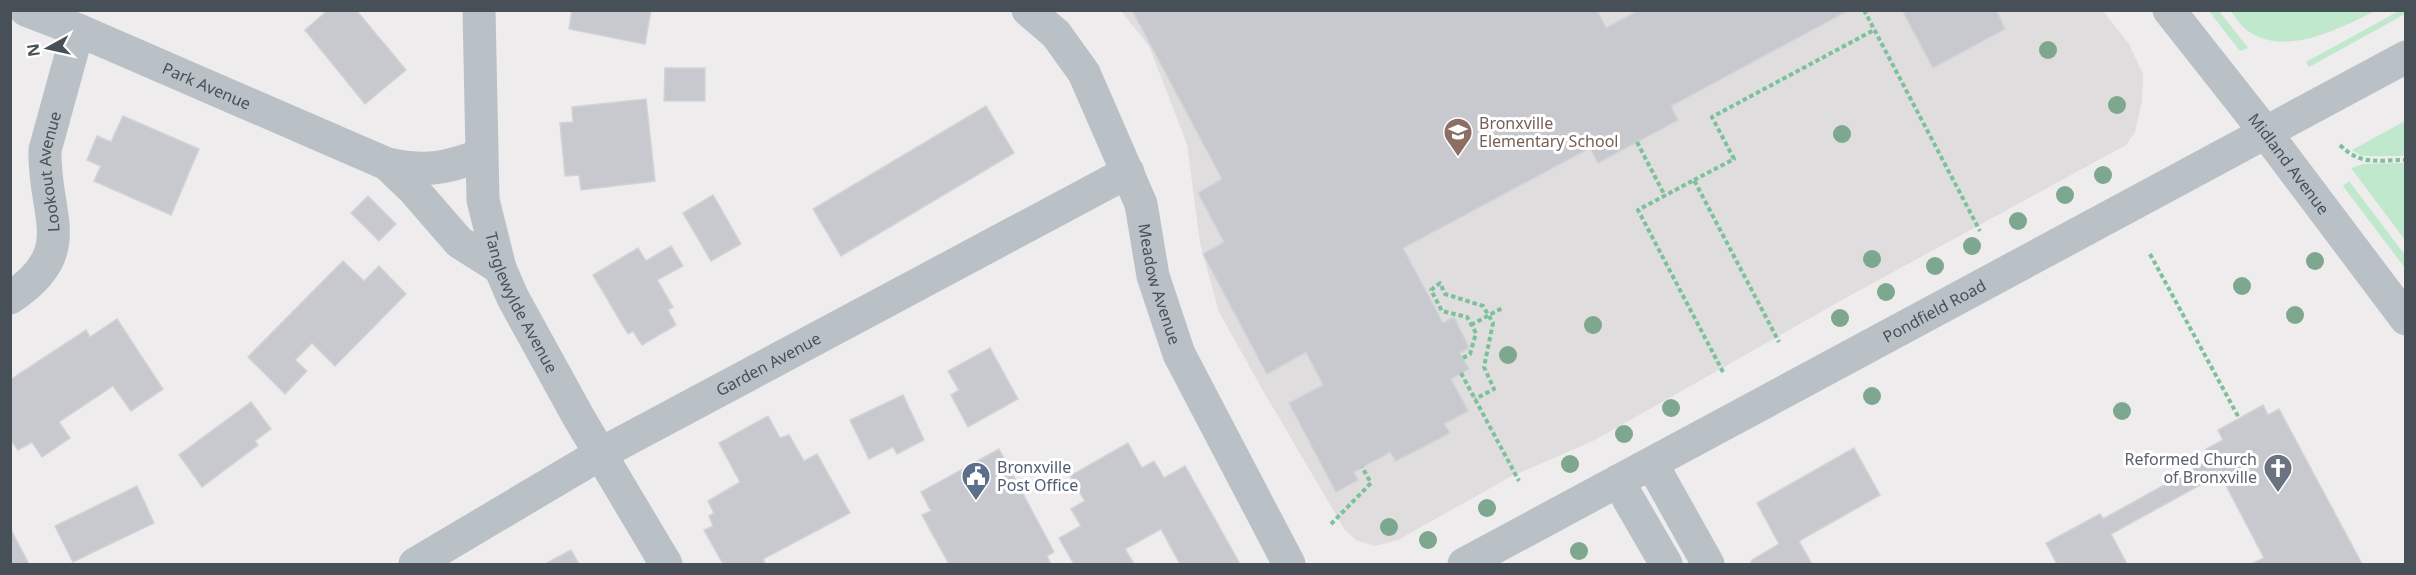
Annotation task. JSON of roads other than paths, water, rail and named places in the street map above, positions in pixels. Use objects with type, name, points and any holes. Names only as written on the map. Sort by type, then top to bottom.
[{"type":"street","name":"Park Avenue","points":[[26,10],[78,30],[387,164],[432,170],[456,165],[481,155]]},
{"type":"street","name":"Tanglewylde Avenue","points":[[479,10],[483,200],[500,268],[513,297],[579,418],[602,453],[666,564]]},
{"type":"street","name":"Meadow Avenue","points":[[1028,10],[1056,34],[1084,73],[1141,204],[1154,276],[1179,354],[1288,564]]},
{"type":"street","name":"Midland Avenue","points":[[2169,10],[2266,133],[2406,319]]},
{"type":"street","name":"Lookout Avenue","points":[[10,298],[37,274],[49,259],[54,243],[53,216],[44,170],[45,150],[78,30]]},
{"type":"street","name":"Pondfield Road","points":[[1464,564],[2406,57]]},
{"type":"street","name":"Park Avenue","points":[[387,164],[413,189],[459,242],[500,268]]},
{"type":"street","name":"Garden Avenue","points":[[415,564],[602,453],[1128,172]]},
{"type":"street","points":[[1652,464],[1708,564]]},
{"type":"street","points":[[1618,481],[1666,564]]},
{"type":"place","name":"Bronxville Elementary School","points":[[1458,158]]},
{"type":"place","name":"Reformed Church of Bronxville","points":[[2278,494]]},
{"type":"place","name":"Bronxville Post Office","points":[[976,502]]}]
